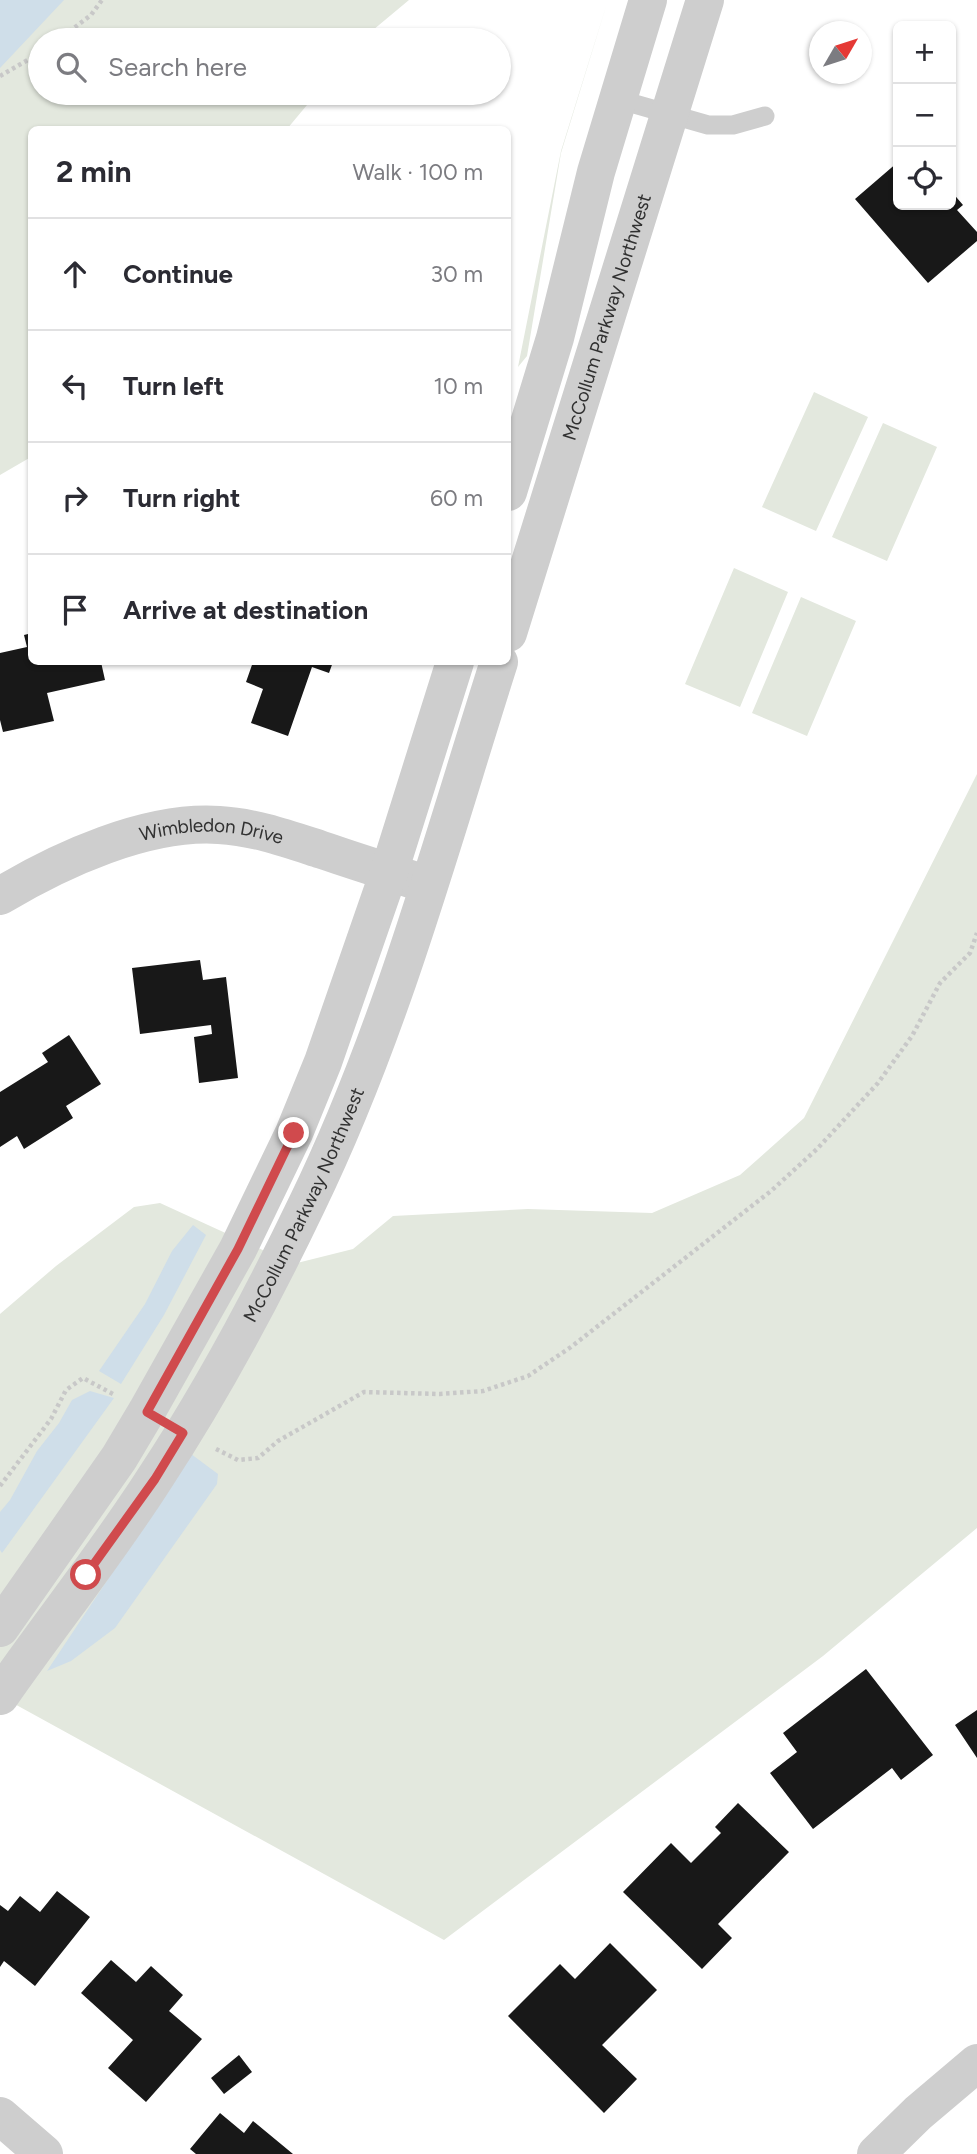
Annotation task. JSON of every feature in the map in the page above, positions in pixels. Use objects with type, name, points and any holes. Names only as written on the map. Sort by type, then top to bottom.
[{"type":"street","points":[[511,482],[555,338],[596,172],[648,0]]},
{"type":"street","name":"McCollum Parkway Northwest","points":[[511,623],[705,0]]},
{"type":"street","name":"McCollum Parkway Northwest","points":[[0,1628],[119,1458],[147,1412],[238,1249],[294,1133],[328,1050],[389,872],[454,665]]},
{"type":"street","name":"McCollum Parkway Northwest","points":[[0,1696],[155,1479],[246,1324],[309,1201],[366,1066],[428,885],[498,665]]},
{"type":"street","name":"Wimbledon Drive","points":[[0,897],[37,874],[118,839],[184,825],[219,824],[263,831],[428,885]]},
{"type":"street","points":[[876,2154],[918,2113],[976,2066]]},
{"type":"street","points":[[0,2116],[44,2154]]},
{"type":"lane","points":[[617,99],[708,125],[733,125],[765,116]]},
{"type":"path","points":[[74,28],[91,15],[102,0]]},
{"type":"path","points":[[0,76],[28,60]]},
{"type":"path","points":[[183,1433],[238,1460],[258,1458],[300,1427],[364,1392],[440,1394],[483,1391],[528,1376],[571,1347],[771,1191],[817,1149],[878,1083],[912,1036],[940,983],[970,953],[977,933]]},
{"type":"path","points":[[0,1486],[51,1419],[66,1390],[83,1378],[147,1412]]},
{"type":"shaded area","points":[[0,0],[409,0],[375,28],[28,28],[28,105],[307,105],[290,126],[28,126],[28,459],[0,475]]},
{"type":"shaded area","points":[[0,0],[64,0],[38,28],[28,28],[28,38],[0,68]]},
{"type":"shaded area","points":[[608,0],[561,153],[527,356],[518,367],[561,151]]},
{"type":"shaded area","points":[[814,392],[868,417],[816,531],[762,507]]},
{"type":"shaded area","points":[[883,423],[937,447],[887,561],[832,537]]},
{"type":"shaded area","points":[[734,568],[788,592],[740,707],[685,684]]},
{"type":"shaded area","points":[[801,597],[856,621],[807,736],[752,713]]},
{"type":"shaded area","points":[[977,774],[977,1528],[823,1656],[444,1940],[0,1696],[0,1314],[56,1266],[134,1207],[160,1203],[293,1264],[353,1249],[393,1216],[528,1209],[652,1213],[740,1175],[804,1118]]},
{"type":"shaded area","points":[[193,1225],[206,1235],[164,1315],[121,1384],[99,1371],[145,1304],[172,1251]]},
{"type":"shaded area","points":[[90,1391],[114,1398],[2,1553],[0,1512],[72,1400]]},
{"type":"shaded area","points":[[191,1454],[218,1474],[217,1484],[115,1628],[71,1661],[47,1671]]},
{"type":"building","points":[[893,166],[893,210],[956,210],[956,197],[963,205],[957,210],[977,232],[977,241],[928,283],[855,199]]},
{"type":"building","points":[[28,634],[28,665],[102,665],[105,680],[47,693],[54,721],[3,732],[0,720],[0,653],[27,647],[24,635]]},
{"type":"building","points":[[252,665],[332,665],[329,673],[312,667],[288,736],[251,723],[263,689],[246,682]]},
{"type":"building","points":[[200,960],[203,980],[226,977],[238,1078],[199,1083],[194,1037],[212,1034],[211,1025],[140,1034],[132,968]]},
{"type":"building","points":[[69,1035],[101,1084],[66,1106],[73,1118],[24,1149],[17,1136],[0,1147],[0,1092],[48,1062],[42,1053]]},
{"type":"building","points":[[866,1669],[933,1755],[901,1780],[892,1768],[813,1829],[770,1773],[797,1752],[783,1733]]},
{"type":"building","points":[[977,1710],[977,1758],[955,1725]]},
{"type":"building","points":[[738,1803],[789,1852],[718,1924],[732,1938],[702,1969],[623,1892],[671,1843],[691,1863],[721,1833],[715,1827]]},
{"type":"building","points":[[57,1891],[90,1917],[35,1986],[4,1961],[0,1967],[0,1905],[8,1911],[20,1896],[40,1912]]},
{"type":"building","points":[[610,1943],[657,1990],[602,2045],[637,2079],[604,2113],[508,2016],[560,1964],[575,1979]]},
{"type":"building","points":[[111,1960],[136,1982],[151,1966],[183,1995],[169,2011],[202,2039],[146,2102],[108,2068],[133,2040],[81,1993]]},
{"type":"building","points":[[239,2055],[252,2072],[224,2094],[211,2078]]},
{"type":"building","points":[[220,2113],[244,2133],[253,2121],[293,2154],[196,2154],[190,2149]]},
{"type":"route","points":[[86,1575],[155,1479],[183,1433],[147,1412],[238,1249],[294,1133]]}]
